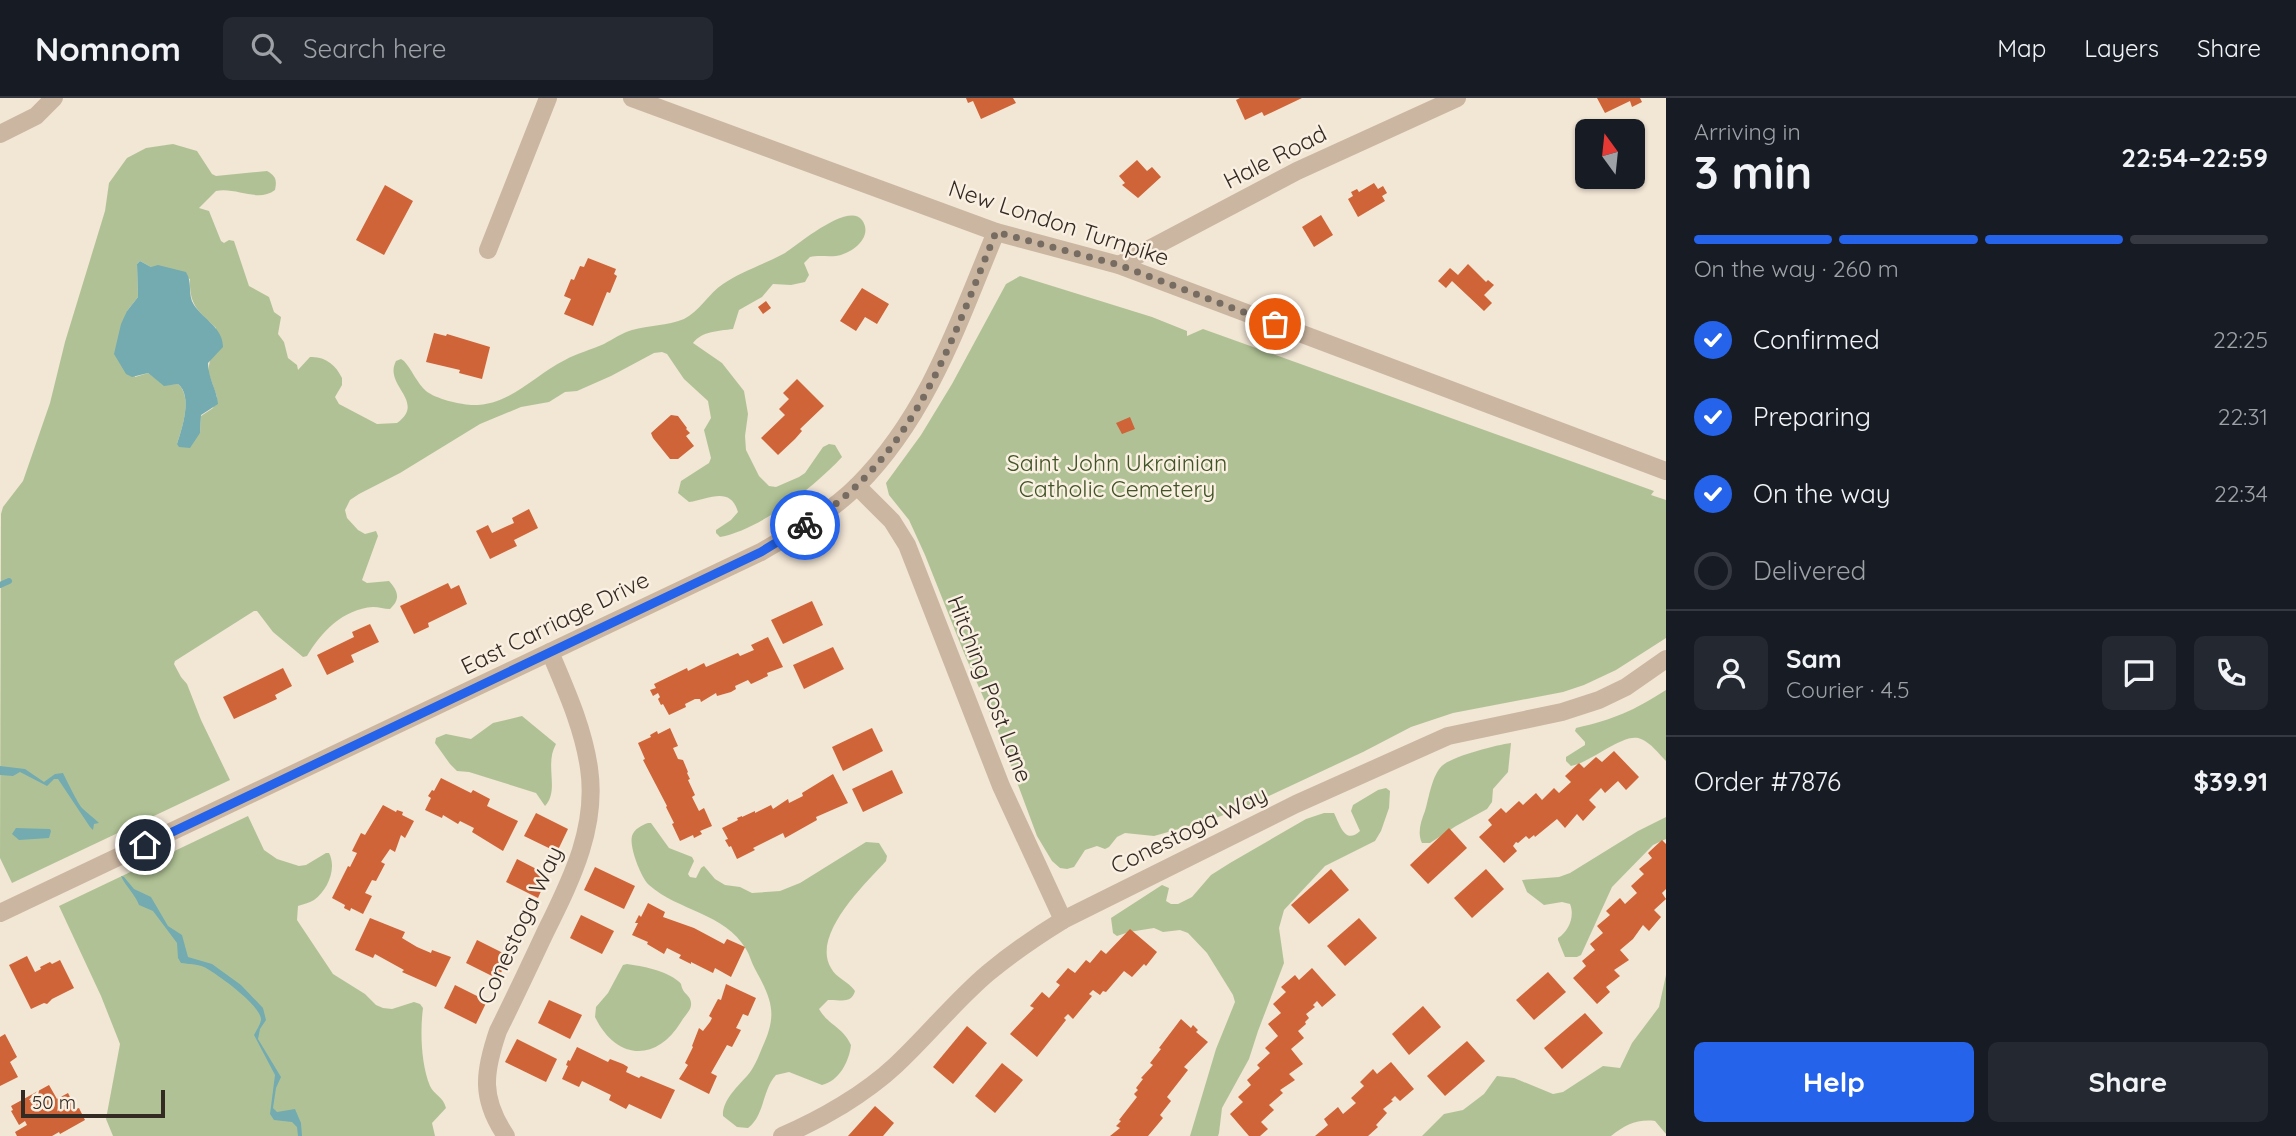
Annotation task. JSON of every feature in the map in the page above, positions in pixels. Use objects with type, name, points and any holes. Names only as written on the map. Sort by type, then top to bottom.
[{"type":"street","points":[[0,134],[36,116],[54,98]]},
{"type":"street","points":[[488,250],[548,98]]},
{"type":"street","name":"New London Turnpike","points":[[632,98],[996,232],[1119,265],[1666,471]]},
{"type":"street","name":"Hale Road","points":[[1119,265],[1297,171],[1457,98]]},
{"type":"street","name":"East Carriage Drive","points":[[0,913],[761,552],[815,519],[857,486],[925,398],[953,338],[996,232]]},
{"type":"street","name":"Hitching Post Lane","points":[[857,486],[892,521],[907,545],[1001,786],[1063,920]]},
{"type":"street","name":"Conestoga Way","points":[[506,1136],[489,1104],[486,1082],[489,1059],[498,1031],[577,868],[586,838],[590,809],[590,769],[583,735],[550,652]]},
{"type":"street","name":"Conestoga Way","points":[[782,1136],[804,1127],[849,1100],[894,1067],[988,974],[1027,943],[1063,920],[1296,804],[1448,736],[1553,715],[1599,700],[1626,687],[1666,659]]},
{"type":"green space","points":[[173,144],[197,151],[216,176],[267,171],[274,177],[275,190],[268,194],[216,191],[199,208],[209,211],[221,241],[234,241],[249,286],[269,297],[274,312],[281,317],[278,334],[284,342],[288,358],[297,365],[298,370],[310,357],[329,362],[342,378],[342,385],[335,397],[339,404],[377,424],[397,423],[408,408],[395,378],[396,361],[404,361],[423,388],[436,396],[471,405],[498,401],[574,355],[638,328],[684,319],[730,279],[785,253],[835,220],[855,216],[862,220],[865,226],[860,244],[842,255],[810,257],[804,263],[809,275],[805,282],[791,285],[773,284],[762,297],[739,310],[733,329],[706,334],[693,343],[722,363],[744,391],[748,414],[746,450],[759,476],[769,486],[776,487],[805,473],[823,447],[829,444],[835,445],[842,457],[786,505],[752,525],[720,537],[716,530],[738,512],[730,499],[718,496],[689,502],[678,493],[681,481],[709,463],[711,458],[704,430],[711,418],[708,401],[684,379],[667,354],[654,353],[577,391],[565,392],[549,402],[521,407],[480,424],[400,473],[359,494],[350,500],[345,510],[347,518],[358,530],[365,534],[376,531],[378,536],[362,580],[367,583],[389,581],[397,595],[396,602],[390,609],[373,607],[352,612],[326,630],[307,656],[303,657],[273,632],[257,611],[254,611],[175,661],[174,664],[187,684],[230,780],[12,883],[0,858],[1,514],[3,507],[23,481],[50,403],[65,342],[105,211],[109,183],[127,158],[146,148]],"holes":[[[140,261],[190,279],[191,295],[196,307],[216,328],[208,371],[217,397],[213,408],[201,416],[200,433],[177,444],[186,404],[182,390],[178,384],[164,385],[148,373],[135,377],[127,311],[138,297],[137,264]]]},
{"type":"green space","name":"Saint John Ukrainian Catholic Cemetery","points":[[1020,276],[1152,317],[1187,331],[1187,336],[1203,329],[1654,491],[1651,495],[1666,500],[1666,638],[1616,670],[1584,685],[1563,692],[1453,713],[1411,727],[1256,802],[1211,820],[1154,836],[1125,833],[1105,849],[1097,846],[1085,850],[1074,867],[1060,868],[1052,861],[1037,836],[998,731],[925,555],[909,520],[889,495],[886,483],[921,435],[952,384],[1006,284]]},
{"type":"green space","points":[[1666,690],[1666,761],[1648,743],[1634,738],[1617,743],[1571,766],[1566,761],[1566,757],[1585,745],[1575,731],[1576,728],[1623,714]]},
{"type":"green space","points":[[522,716],[556,744],[551,760],[551,793],[545,806],[536,793],[469,772],[457,771],[435,743],[436,738],[446,734],[471,739],[493,723]]},
{"type":"green space","points":[[1511,743],[1508,772],[1493,789],[1492,802],[1487,809],[1430,843],[1422,843],[1421,823],[1439,769],[1465,755]]},
{"type":"green space","points":[[1386,788],[1390,791],[1389,808],[1375,841],[1325,866],[1284,910],[1279,928],[1284,963],[1249,1059],[1222,1108],[1218,1136],[1190,1136],[1216,1049],[1235,1002],[1233,995],[1207,953],[1188,933],[1180,930],[1163,932],[1154,928],[1117,936],[1113,933],[1111,918],[1162,885],[1169,888],[1166,901],[1171,904],[1178,904],[1192,897],[1211,875],[1306,819],[1334,813],[1344,832],[1350,836],[1355,835],[1360,831],[1351,811],[1353,805]]},
{"type":"green space","points":[[248,816],[264,850],[277,859],[299,866],[329,853],[332,865],[327,885],[314,900],[298,906],[297,920],[333,974],[383,1008],[392,1009],[414,1002],[423,1008],[425,1068],[430,1086],[446,1108],[432,1123],[435,1136],[113,1136],[106,1119],[120,1044],[59,906]]},
{"type":"green space","points":[[1666,817],[1666,839],[1653,845],[1612,887],[1581,955],[1565,957],[1558,938],[1570,923],[1570,904],[1562,902],[1544,905],[1527,892],[1522,880],[1559,877],[1570,873]]},
{"type":"green space","points":[[651,823],[669,848],[692,857],[694,861],[688,874],[690,877],[696,878],[704,866],[715,879],[725,885],[740,887],[752,893],[780,891],[800,883],[866,842],[879,843],[887,856],[886,861],[843,911],[828,941],[827,955],[831,968],[855,991],[848,1000],[828,1000],[819,1009],[851,1045],[845,1064],[838,1075],[822,1085],[789,1072],[776,1075],[771,1081],[758,1116],[748,1128],[737,1127],[723,1116],[723,1110],[731,1094],[754,1066],[767,1036],[771,1016],[769,999],[747,951],[737,937],[714,920],[661,894],[646,881],[636,862],[632,836],[634,831]]},
{"type":"green space","points":[[623,965],[668,974],[680,983],[691,1001],[689,1011],[671,1035],[660,1045],[648,1050],[636,1051],[614,1042],[595,1017],[596,1007],[608,993]]},
{"type":"green space","points":[[1666,975],[1666,1134],[1655,1121],[1642,1121],[1611,1136],[1422,1136],[1444,1114],[1463,1110],[1484,1094],[1497,1076],[1514,1078],[1553,1094],[1563,1092],[1603,1066],[1620,1068],[1632,1043],[1659,1007]]},
{"type":"water","points":[[140,261],[151,267],[158,265],[186,272],[194,305],[216,329],[222,340],[223,347],[208,363],[218,404],[201,415],[200,433],[190,448],[179,447],[177,444],[186,404],[178,384],[164,386],[148,373],[132,377],[126,374],[114,354],[121,324],[138,297],[137,264]]},
{"type":"water","points":[[0,766],[25,769],[44,782],[55,774],[63,773],[80,805],[99,823],[94,824],[93,830],[90,827],[58,779],[54,779],[47,786],[20,772],[13,776],[0,775]]},
{"type":"water","points":[[16,828],[51,831],[49,838],[19,840],[12,834]]},
{"type":"water","points":[[121,876],[134,889],[151,897],[168,926],[182,935],[188,957],[212,964],[241,985],[263,1008],[266,1020],[258,1039],[281,1077],[273,1108],[277,1112],[295,1109],[301,1123],[302,1136],[298,1136],[297,1127],[292,1122],[274,1120],[270,1114],[275,1075],[254,1035],[261,1020],[259,1014],[237,990],[210,970],[199,965],[181,963],[177,943],[153,911],[139,905]]},
{"type":"building","points":[[966,98],[1013,98],[1016,103],[981,119],[973,101],[968,103]]},
{"type":"building","points":[[1302,98],[1264,116],[1262,112],[1245,120],[1236,100]]},
{"type":"building","points":[[1597,98],[1640,98],[1642,102],[1632,107],[1630,101],[1605,113]]},
{"type":"building","points":[[1137,160],[1147,171],[1152,167],[1161,177],[1138,198],[1122,185],[1125,183],[1119,176]]},
{"type":"building","points":[[1374,183],[1378,189],[1383,186],[1387,193],[1382,196],[1385,201],[1358,217],[1348,199],[1353,196],[1351,192],[1357,189],[1359,192]]},
{"type":"building","points":[[385,185],[413,201],[384,255],[356,240]]},
{"type":"building","points":[[1321,215],[1333,235],[1314,247],[1302,227]]},
{"type":"building","points":[[588,258],[616,269],[614,274],[617,276],[593,326],[564,314],[571,299],[564,296],[571,279],[574,280],[580,266],[584,267]]},
{"type":"building","points":[[1468,264],[1486,282],[1488,280],[1494,285],[1484,295],[1492,303],[1484,311],[1452,281],[1446,288],[1438,281],[1450,268],[1458,275]]},
{"type":"building","points":[[862,288],[889,304],[877,324],[865,317],[856,331],[840,321]]},
{"type":"building","points":[[766,301],[771,308],[763,314],[758,307]]},
{"type":"building","points":[[434,333],[447,334],[490,347],[482,379],[459,373],[460,370],[426,362]]},
{"type":"building","points":[[797,379],[824,406],[778,455],[761,438],[785,415],[779,409],[789,399],[783,393]]},
{"type":"building","points":[[671,415],[678,416],[687,428],[690,433],[686,436],[694,446],[678,459],[670,459],[651,433]]},
{"type":"building","points":[[1130,417],[1135,429],[1122,434],[1116,423]]},
{"type":"building","points":[[529,509],[538,528],[514,540],[517,546],[490,559],[476,531],[488,525],[492,533],[514,523],[512,518]]},
{"type":"building","points":[[448,583],[451,589],[459,585],[467,604],[428,623],[429,627],[414,634],[400,606]]},
{"type":"building","points":[[812,601],[823,625],[783,644],[771,620]]},
{"type":"building","points":[[370,624],[379,642],[351,655],[354,662],[327,675],[317,655],[354,637],[352,632]]},
{"type":"building","points":[[768,637],[783,667],[767,673],[768,676],[751,684],[748,680],[735,686],[736,689],[731,692],[717,696],[716,693],[701,702],[700,699],[695,699],[669,715],[658,699],[658,693],[653,696],[650,690],[656,688],[654,684],[687,668],[688,671],[704,663],[706,667],[738,653],[740,656],[754,650],[751,645]]},
{"type":"building","points":[[833,647],[844,669],[804,689],[793,665]]},
{"type":"building","points":[[283,668],[292,686],[275,695],[277,699],[234,719],[223,697]]},
{"type":"building","points":[[670,728],[678,746],[673,748],[678,759],[683,760],[688,772],[688,780],[695,795],[692,797],[699,811],[704,808],[712,826],[700,831],[702,834],[694,838],[693,835],[680,841],[667,806],[643,760],[645,759],[638,743],[657,731],[658,734]]},
{"type":"building","points":[[872,728],[883,751],[843,771],[832,747]]},
{"type":"building","points":[[1614,751],[1639,777],[1626,790],[1618,781],[1605,793],[1601,788],[1589,800],[1596,807],[1583,821],[1577,814],[1565,828],[1557,819],[1535,837],[1534,835],[1529,839],[1526,836],[1516,842],[1513,846],[1517,851],[1504,863],[1479,837],[1492,825],[1488,820],[1501,808],[1506,813],[1519,801],[1523,805],[1536,793],[1542,800],[1554,788],[1559,793],[1571,782],[1565,776],[1579,763],[1584,768],[1596,757],[1602,762]]},
{"type":"building","points":[[892,770],[903,793],[863,812],[852,789]]},
{"type":"building","points":[[833,774],[848,803],[816,817],[817,820],[785,838],[783,833],[737,859],[725,840],[728,839],[722,828],[738,820],[737,818],[771,805],[773,809],[788,799],[789,803]]},
{"type":"building","points":[[441,778],[490,799],[487,806],[518,821],[503,851],[472,832],[474,828],[425,810],[431,798],[428,796]]},
{"type":"building","points":[[383,805],[396,812],[403,812],[402,815],[414,821],[405,838],[401,835],[395,852],[390,849],[381,862],[385,864],[376,881],[372,880],[365,893],[372,896],[363,914],[351,908],[350,911],[332,898],[357,853],[352,851],[361,833],[365,835]]},
{"type":"building","points":[[536,813],[568,829],[557,852],[524,836]]},
{"type":"building","points":[[1449,828],[1467,848],[1428,884],[1410,865]]},
{"type":"building","points":[[1662,840],[1666,844],[1666,889],[1662,893],[1666,899],[1654,910],[1661,917],[1649,931],[1643,925],[1633,939],[1620,950],[1629,960],[1614,970],[1620,976],[1606,987],[1610,992],[1597,1004],[1573,978],[1586,966],[1582,961],[1595,950],[1590,944],[1603,933],[1597,926],[1610,915],[1606,911],[1620,898],[1625,904],[1637,893],[1631,886],[1644,874],[1639,869],[1652,858],[1648,853]]},
{"type":"building","points":[[517,859],[548,875],[538,898],[506,882]]},
{"type":"building","points":[[595,867],[635,886],[624,909],[584,890]]},
{"type":"building","points":[[1331,869],[1349,890],[1309,924],[1291,905]]},
{"type":"building","points":[[1486,869],[1504,889],[1472,918],[1454,898]]},
{"type":"building","points":[[648,903],[665,912],[663,917],[694,928],[724,944],[727,939],[745,947],[731,977],[715,968],[713,973],[691,964],[667,948],[664,954],[647,944],[648,942],[632,935],[639,915],[641,917]]},
{"type":"building","points":[[581,915],[614,931],[602,954],[570,938]]},
{"type":"building","points":[[370,918],[405,932],[402,938],[417,947],[451,957],[436,987],[402,972],[404,970],[375,954],[373,958],[355,950]]},
{"type":"building","points":[[1359,918],[1377,938],[1345,966],[1327,946]]},
{"type":"building","points":[[1130,929],[1157,952],[1146,966],[1144,964],[1132,977],[1124,971],[1106,992],[1103,991],[1100,995],[1093,990],[1089,994],[1092,996],[1073,1019],[1068,1014],[1064,1018],[1066,1020],[1037,1057],[1010,1034],[1034,1008],[1030,1006],[1042,992],[1049,998],[1060,985],[1056,982],[1068,968],[1075,973],[1086,960],[1090,963],[1101,950],[1106,954]]},
{"type":"building","points":[[477,940],[509,956],[498,979],[466,963]]},
{"type":"building","points":[[27,956],[35,972],[50,962],[52,964],[60,960],[74,988],[47,1004],[31,1009],[9,965]]},
{"type":"building","points":[[1312,968],[1336,995],[1322,1007],[1317,1001],[1313,1005],[1315,1007],[1306,1014],[1309,1018],[1298,1031],[1304,1038],[1291,1049],[1303,1064],[1289,1074],[1295,1080],[1280,1090],[1283,1093],[1269,1105],[1274,1110],[1261,1122],[1268,1129],[1260,1136],[1249,1136],[1230,1114],[1243,1102],[1238,1097],[1251,1085],[1247,1080],[1260,1068],[1257,1065],[1270,1053],[1265,1048],[1278,1036],[1268,1024],[1281,1013],[1273,1004],[1286,992],[1281,987],[1295,975],[1299,980]]},
{"type":"building","points":[[1548,972],[1566,992],[1534,1020],[1516,1000]]},
{"type":"building","points":[[726,984],[756,998],[748,1016],[743,1014],[736,1028],[741,1030],[732,1047],[727,1045],[711,1073],[717,1076],[709,1094],[679,1079],[688,1065],[685,1063],[699,1028],[703,1031],[710,1022],[712,1018],[709,1016],[718,999],[721,1000]]},
{"type":"building","points":[[455,985],[487,1001],[476,1024],[444,1008]]},
{"type":"building","points":[[549,1000],[582,1015],[570,1039],[538,1023]]},
{"type":"building","points":[[1423,1006],[1441,1027],[1409,1055],[1392,1034]]},
{"type":"building","points":[[1585,1013],[1603,1033],[1562,1069],[1544,1048]]},
{"type":"building","points":[[1181,1019],[1191,1028],[1193,1025],[1198,1030],[1196,1032],[1208,1042],[1184,1067],[1188,1070],[1167,1097],[1171,1101],[1160,1115],[1163,1118],[1148,1136],[1110,1136],[1120,1128],[1116,1126],[1137,1097],[1134,1094],[1143,1079],[1141,1078],[1153,1065],[1150,1063],[1161,1049],[1159,1048]]},
{"type":"building","points":[[967,1026],[987,1043],[953,1084],[933,1067]]},
{"type":"building","points":[[5,1034],[17,1057],[10,1062],[18,1077],[0,1086],[0,1037]]},
{"type":"building","points":[[517,1039],[557,1059],[546,1082],[505,1062]]},
{"type":"building","points":[[1467,1041],[1485,1061],[1445,1096],[1427,1076]]},
{"type":"building","points":[[577,1047],[608,1062],[610,1059],[623,1064],[628,1067],[626,1072],[639,1078],[641,1076],[675,1090],[661,1119],[629,1104],[626,1109],[609,1100],[611,1095],[582,1081],[579,1087],[562,1079],[568,1060],[570,1061]]},
{"type":"building","points":[[1391,1062],[1414,1089],[1400,1101],[1395,1096],[1391,1100],[1393,1101],[1383,1109],[1387,1113],[1376,1125],[1378,1127],[1368,1136],[1315,1136],[1328,1125],[1324,1119],[1338,1107],[1343,1114],[1356,1103],[1351,1098],[1364,1086],[1360,1082],[1373,1069],[1377,1074]]},
{"type":"building","points":[[1002,1063],[1023,1080],[995,1113],[975,1096]]},
{"type":"building","points":[[49,1085],[57,1099],[68,1093],[85,1120],[52,1136],[17,1136],[15,1132],[27,1125],[25,1121],[19,1125],[11,1106]]},
{"type":"building","points":[[875,1106],[894,1123],[883,1136],[848,1136]]},
{"type":"waterway","points":[[0,585],[9,581]]},
{"type":"way so far","points":[[805,525],[857,486],[873,469],[925,398],[953,338],[996,232],[1119,265],[1275,324]]},
{"type":"route","points":[[145,845],[761,552],[805,525]]}]
